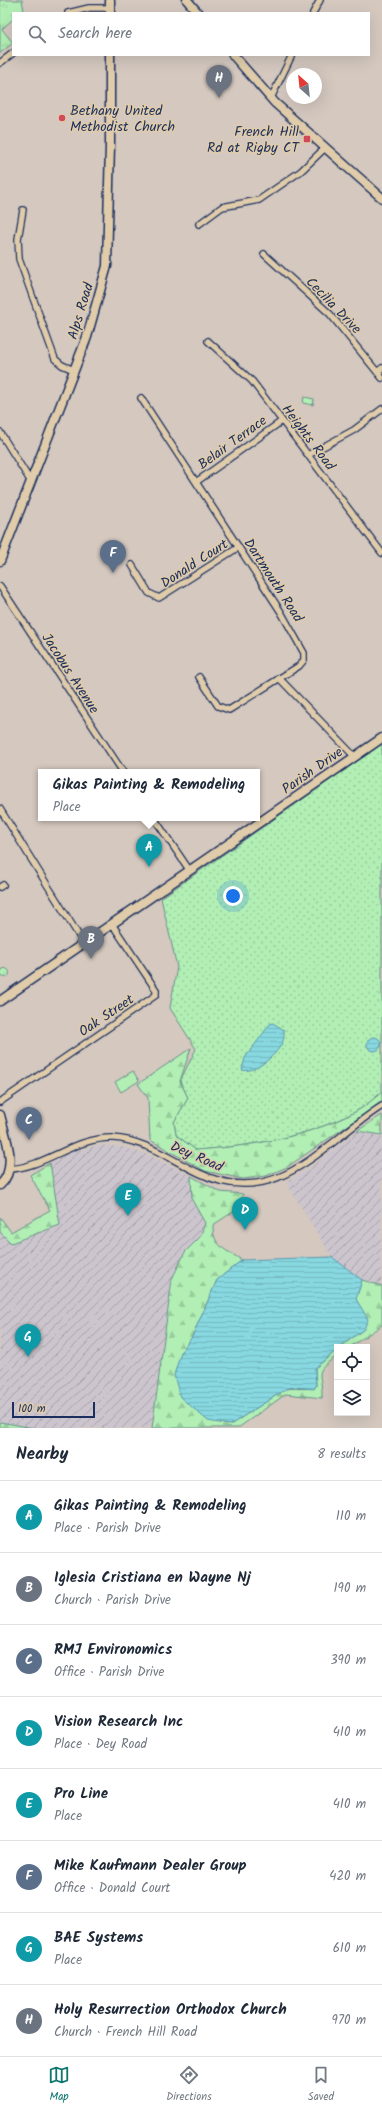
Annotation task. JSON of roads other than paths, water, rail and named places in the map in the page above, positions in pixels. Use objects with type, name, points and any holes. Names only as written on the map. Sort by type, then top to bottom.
[{"type":"main road","points":[[187,0],[197,12]]},
{"type":"main road","name":"Alps Road","points":[[0,561],[92,321],[107,266],[110,153],[110,56]]},
{"type":"main road","points":[[233,56],[271,98],[382,198]]},
{"type":"main road","name":"Parish Drive","points":[[0,1001],[382,738]]},
{"type":"main road","points":[[0,1115],[10,1156],[10,1169],[8,1176],[0,1185]]},
{"type":"street","points":[[314,12],[320,0]]},
{"type":"street","points":[[72,12],[89,8],[110,7]]},
{"type":"street","points":[[0,63],[12,54]]},
{"type":"street","points":[[271,98],[292,56]]},
{"type":"street","points":[[199,224],[222,207],[259,200],[301,171],[325,148]]},
{"type":"street","points":[[23,210],[18,239],[22,269],[55,358],[62,365],[74,370]]},
{"type":"street","name":"Cecilia Drive","points":[[264,254],[330,314],[380,370],[382,378]]},
{"type":"street","name":"Heights Road","points":[[208,341],[245,373],[382,553]]},
{"type":"street","name":"Dartmouth Road","points":[[142,398],[302,646],[304,657],[302,663],[279,678]]},
{"type":"street","points":[[308,455],[354,430],[382,410]]},
{"type":"street","name":"Belair Terrace","points":[[196,482],[282,421]]},
{"type":"street","points":[[0,432],[31,482]]},
{"type":"street","name":"Donald Court","points":[[132,565],[149,593],[159,598],[239,547]]},
{"type":"street","name":"Jacobus Avenue","points":[[0,586],[121,769]]},
{"type":"street","points":[[199,677],[214,702],[225,710],[232,709],[279,678],[355,757]]},
{"type":"street","points":[[0,809],[84,944]]},
{"type":"street","points":[[156,821],[190,871]]},
{"type":"street","name":"Oak Street","points":[[0,1102],[156,995],[156,990],[112,924]]},
{"type":"street","name":"Dey Road","points":[[10,1169],[26,1166],[80,1143],[96,1139],[113,1138],[148,1147],[193,1171],[218,1180],[243,1184],[264,1182],[293,1171],[382,1106]]},
{"type":"water","points":[[273,1023],[284,1030],[281,1045],[269,1059],[258,1067],[247,1071],[242,1070],[245,1058],[270,1024]]},
{"type":"water","points":[[374,1037],[379,1039],[381,1044],[379,1049],[374,1051],[369,1049],[367,1044],[369,1039]]},
{"type":"water","points":[[332,1257],[362,1280],[356,1299],[368,1319],[364,1329],[344,1344],[334,1344],[334,1352],[315,1368],[316,1386],[314,1389],[294,1387],[286,1389],[230,1425],[208,1421],[180,1397],[174,1375],[181,1352],[192,1337],[217,1280],[242,1260]]},
{"type":"place","name":"Holy Resurrection Orthodox Church","points":[[219,98]]},
{"type":"place","name":"Bethany United Methodist Church","points":[[62,118]]},
{"type":"place","name":"French Hill Rd at Rigby CT","points":[[307,139]]},
{"type":"place","name":"Mike Kaufmann Dealer Group","points":[[113,573]]},
{"type":"place","name":"Gikas Painting & Remodeling","points":[[149,867]]},
{"type":"place","name":"Iglesia Cristiana en Wayne Nj","points":[[91,959]]},
{"type":"place","name":"RMJ Environomics","points":[[29,1140]]},
{"type":"place","name":"Pro Line","points":[[128,1216]]},
{"type":"place","name":"Vision Research Inc","points":[[245,1230]]},
{"type":"place","name":"BAE Systems","points":[[28,1357]]}]
